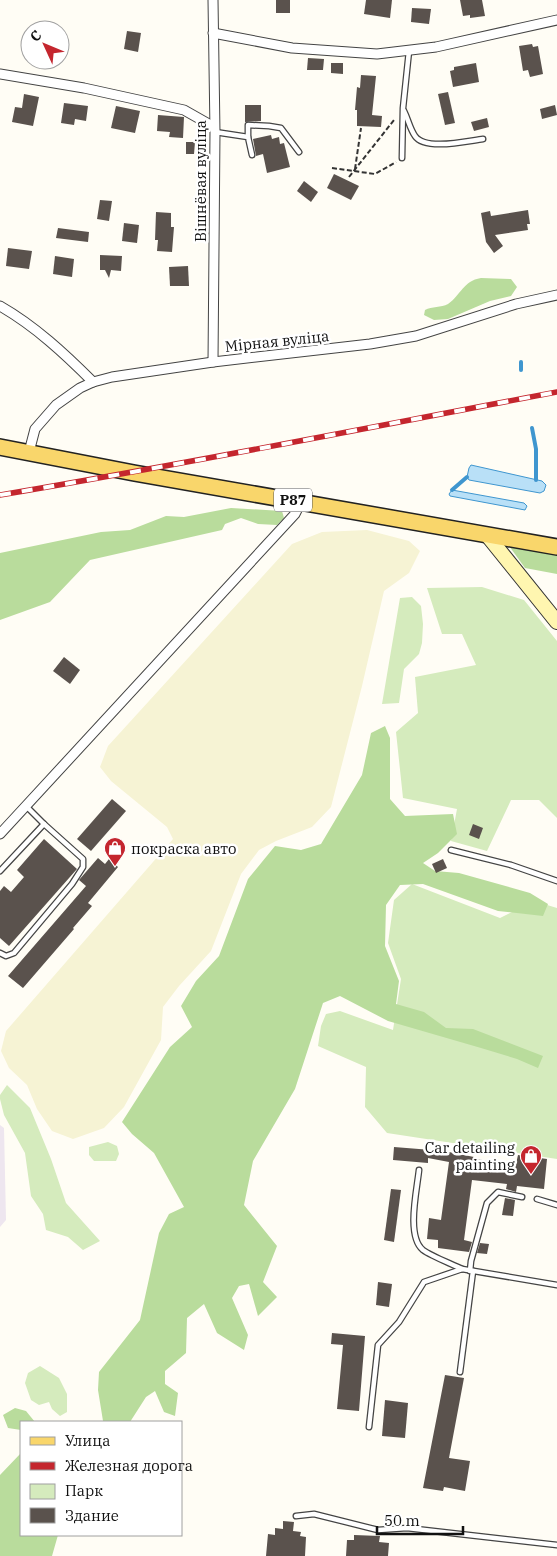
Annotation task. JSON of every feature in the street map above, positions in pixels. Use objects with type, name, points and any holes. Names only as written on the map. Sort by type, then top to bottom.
[{"type":"main road","name":"Р87","points":[[0,446],[134,473],[557,547]]},
{"type":"street","name":"Вішнёвая вуліца","points":[[213,0],[213,362]]},
{"type":"street","points":[[213,33],[292,48],[377,54],[436,48],[557,20]]},
{"type":"street","points":[[0,74],[84,88],[184,110],[214,130]]},
{"type":"street","name":"Мірная вуліца","points":[[29,452],[35,429],[56,405],[80,388],[93,382],[112,377],[213,362],[370,344],[416,336],[516,304],[557,294]]},
{"type":"street","points":[[0,306],[62,350],[93,382]]},
{"type":"street","points":[[0,834],[295,514],[301,502]]},
{"type":"street","points":[[487,535],[557,622]]},
{"type":"lane","points":[[402,158],[403,108],[409,51]]},
{"type":"lane","points":[[403,108],[416,138],[427,144],[483,139]]},
{"type":"lane","points":[[252,154],[248,136],[248,125],[281,128],[299,152]]},
{"type":"lane","points":[[214,130],[248,136]]},
{"type":"lane","points":[[0,953],[6,956],[14,953],[72,884],[83,868],[83,859],[25,805]]},
{"type":"lane","points":[[0,871],[44,824]]},
{"type":"lane","points":[[451,850],[511,865],[557,881]]},
{"type":"lane","points":[[419,1170],[414,1224],[415,1240],[423,1250],[462,1269],[557,1285]]},
{"type":"lane","points":[[460,1372],[471,1261],[487,1203],[498,1192],[522,1197]]},
{"type":"lane","points":[[536,1199],[557,1205]]},
{"type":"lane","points":[[369,1426],[378,1345],[399,1322],[424,1282],[462,1269]]},
{"type":"lane","points":[[296,1516],[314,1514],[378,1530],[407,1528],[557,1545]]},
{"type":"path","points":[[350,177],[403,108]]},
{"type":"path","points":[[355,171],[361,128]]},
{"type":"path","points":[[332,168],[375,174],[402,158]]},
{"type":"shaded area","points":[[367,530],[409,541],[420,551],[409,573],[384,591],[331,807],[312,827],[259,850],[241,874],[211,951],[179,986],[163,1007],[161,1040],[124,1107],[104,1128],[73,1139],[52,1131],[37,1109],[27,1085],[9,1068],[1,1051],[6,1031],[173,839],[167,827],[111,781],[100,767],[108,746],[292,544],[322,532]]},
{"type":"shaded area","points":[[0,1125],[4,1128],[6,1220],[0,1227]]},
{"type":"green space","points":[[481,278],[511,279],[517,287],[511,296],[490,301],[448,319],[434,320],[424,315],[425,310],[448,304],[466,285]]},
{"type":"green space","points":[[231,508],[282,511],[284,518],[277,525],[258,524],[241,518],[225,524],[222,530],[90,560],[50,602],[0,620],[0,553],[101,532],[130,530],[166,516],[184,517]]},
{"type":"green space","points":[[507,543],[557,551],[557,574],[525,568]]},
{"type":"green space","points":[[482,587],[524,600],[557,641],[557,818],[539,800],[511,800],[487,851],[451,841],[457,809],[403,798],[396,732],[418,713],[415,677],[476,665],[462,634],[442,634],[427,588]]},
{"type":"green space","points":[[412,597],[421,606],[423,624],[422,643],[419,654],[404,669],[399,703],[382,704],[400,598]]},
{"type":"green space","points":[[385,726],[390,738],[390,799],[405,816],[453,814],[457,834],[438,853],[423,863],[435,871],[459,873],[530,893],[548,904],[543,916],[498,911],[423,884],[400,885],[386,905],[385,946],[399,981],[396,1004],[424,1012],[446,1028],[473,1029],[543,1056],[538,1068],[517,1059],[388,1021],[340,996],[323,1003],[295,1089],[253,1161],[244,1205],[277,1246],[263,1282],[277,1297],[258,1316],[249,1284],[239,1286],[232,1298],[248,1335],[244,1350],[217,1333],[204,1304],[187,1318],[186,1353],[165,1371],[165,1384],[178,1393],[175,1416],[164,1412],[155,1391],[146,1397],[131,1421],[103,1421],[98,1390],[99,1372],[140,1320],[159,1233],[169,1214],[184,1207],[154,1153],[132,1134],[122,1122],[170,1047],[192,1027],[181,1006],[196,981],[219,956],[248,879],[275,846],[301,850],[321,844],[362,775],[371,733]]},
{"type":"green space","points":[[412,884],[500,918],[534,901],[557,908],[557,1159],[387,1133],[365,1107],[366,1067],[318,1046],[321,1026],[326,1014],[340,1011],[393,1030],[401,979],[388,943],[394,900]]},
{"type":"green space","points":[[7,1085],[30,1108],[51,1159],[66,1203],[100,1241],[83,1250],[68,1237],[46,1230],[43,1214],[31,1196],[25,1153],[4,1115],[0,1095]]},
{"type":"green space","points":[[108,1142],[117,1146],[119,1154],[116,1161],[94,1161],[89,1155],[89,1147]]},
{"type":"green space","points":[[40,1366],[59,1378],[67,1394],[67,1412],[60,1416],[52,1409],[49,1402],[39,1405],[31,1400],[25,1383],[28,1373]]},
{"type":"green space","points":[[15,1408],[26,1411],[34,1421],[20,1421],[20,1430],[8,1428],[3,1415]]},
{"type":"green space","points":[[20,1454],[20,1536],[58,1536],[52,1556],[0,1556],[0,1475]]},
{"type":"water","points":[[471,465],[542,481],[546,485],[544,491],[540,493],[469,480],[467,477]]},
{"type":"water","points":[[452,490],[524,503],[527,506],[525,510],[450,496],[449,494]]},
{"type":"building","points":[[276,0],[290,0],[290,13],[276,13]]},
{"type":"building","points":[[366,0],[392,0],[390,18],[364,14]]},
{"type":"building","points":[[460,0],[482,0],[485,16],[470,18],[470,15],[463,16]]},
{"type":"building","points":[[412,8],[431,9],[429,24],[411,22]]},
{"type":"building","points":[[127,31],[141,33],[138,52],[124,49]]},
{"type":"building","points":[[532,44],[533,47],[538,46],[543,74],[530,77],[528,70],[523,71],[519,46]]},
{"type":"building","points":[[308,58],[324,59],[323,70],[307,70]]},
{"type":"building","points":[[331,63],[343,63],[343,74],[331,73]]},
{"type":"building","points":[[476,63],[479,82],[453,87],[450,71],[454,70],[454,67]]},
{"type":"building","points":[[361,75],[376,76],[372,115],[382,116],[381,127],[357,126],[357,110],[355,110],[357,87],[360,88]]},
{"type":"building","points":[[448,92],[455,123],[445,125],[438,94]]},
{"type":"building","points":[[24,94],[39,97],[33,126],[12,122],[15,107],[22,108]]},
{"type":"building","points":[[64,103],[88,106],[86,121],[75,119],[74,125],[61,123]]},
{"type":"building","points":[[245,105],[261,105],[261,121],[245,122]]},
{"type":"building","points":[[555,105],[557,115],[542,119],[540,109]]},
{"type":"building","points":[[116,106],[140,111],[135,133],[111,128]]},
{"type":"building","points":[[158,115],[184,117],[183,138],[169,137],[170,132],[157,131]]},
{"type":"building","points":[[487,118],[489,127],[474,131],[471,122]]},
{"type":"building","points":[[271,135],[272,139],[279,137],[280,144],[284,143],[290,167],[267,173],[263,154],[256,156],[253,139]]},
{"type":"building","points":[[186,142],[195,142],[194,154],[186,154]]},
{"type":"building","points":[[334,174],[359,186],[351,200],[327,188]]},
{"type":"building","points":[[304,181],[318,192],[311,202],[297,191]]},
{"type":"building","points":[[100,200],[112,201],[109,221],[97,219]]},
{"type":"building","points":[[528,210],[530,224],[527,224],[528,230],[495,235],[503,246],[494,253],[486,242],[481,213],[490,211],[491,216]]},
{"type":"building","points":[[156,212],[171,213],[171,227],[174,227],[172,252],[157,251],[158,240],[155,240]]},
{"type":"building","points":[[124,223],[139,225],[137,243],[122,241]]},
{"type":"building","points":[[58,228],[89,232],[88,242],[56,238]]},
{"type":"building","points":[[8,248],[32,251],[29,269],[6,266]]},
{"type":"building","points":[[100,255],[122,256],[121,271],[111,270],[109,278],[105,270],[100,270]]},
{"type":"building","points":[[55,256],[74,259],[72,277],[53,274]]},
{"type":"building","points":[[188,266],[189,286],[170,286],[169,267]]},
{"type":"building","points":[[64,657],[80,670],[70,684],[53,671]]},
{"type":"building","points":[[112,799],[126,811],[91,851],[77,839]]},
{"type":"building","points":[[473,824],[483,828],[479,839],[469,835]]},
{"type":"building","points":[[44,839],[77,869],[9,946],[0,938],[0,891],[4,886],[11,892],[24,877],[17,870]]},
{"type":"building","points":[[98,858],[105,864],[109,859],[118,867],[88,903],[92,906],[74,929],[23,988],[8,976],[86,886],[79,880]]},
{"type":"building","points":[[443,859],[447,868],[436,873],[432,864]]},
{"type":"building","points":[[394,1147],[444,1151],[474,1157],[474,1159],[516,1164],[518,1155],[547,1159],[544,1189],[517,1186],[516,1192],[506,1189],[507,1184],[472,1180],[464,1240],[472,1242],[469,1252],[438,1248],[438,1240],[427,1239],[429,1218],[441,1220],[449,1162],[428,1158],[428,1163],[393,1160]]},
{"type":"building","points":[[391,1189],[401,1190],[394,1242],[384,1240]]},
{"type":"building","points":[[505,1198],[515,1200],[513,1216],[502,1215]]},
{"type":"building","points":[[480,1243],[489,1244],[487,1254],[477,1253]]},
{"type":"building","points":[[378,1282],[392,1284],[389,1307],[376,1305]]},
{"type":"building","points":[[332,1333],[365,1336],[359,1411],[337,1409],[343,1345],[331,1344]]},
{"type":"building","points":[[445,1375],[464,1378],[449,1458],[470,1461],[465,1491],[444,1487],[443,1491],[423,1488]]},
{"type":"building","points":[[385,1400],[408,1403],[405,1438],[382,1436]]},
{"type":"building","points":[[283,1521],[294,1522],[293,1531],[301,1532],[300,1536],[306,1537],[305,1556],[266,1556],[268,1534],[275,1535],[275,1528],[283,1529]]},
{"type":"building","points":[[354,1535],[380,1536],[379,1542],[389,1543],[388,1556],[346,1556],[347,1540],[354,1540]]},
{"type":"waterway","points":[[521,362],[521,370]]},
{"type":"waterway","points":[[532,428],[536,449],[536,480]]},
{"type":"waterway","points":[[452,490],[467,477]]},
{"type":"railway","points":[[0,495],[209,458],[557,392]]},
{"type":"place","name":"покраска авто","points":[[115,867]]},
{"type":"place","name":"Car detailing painting","points":[[531,1175]]}]
